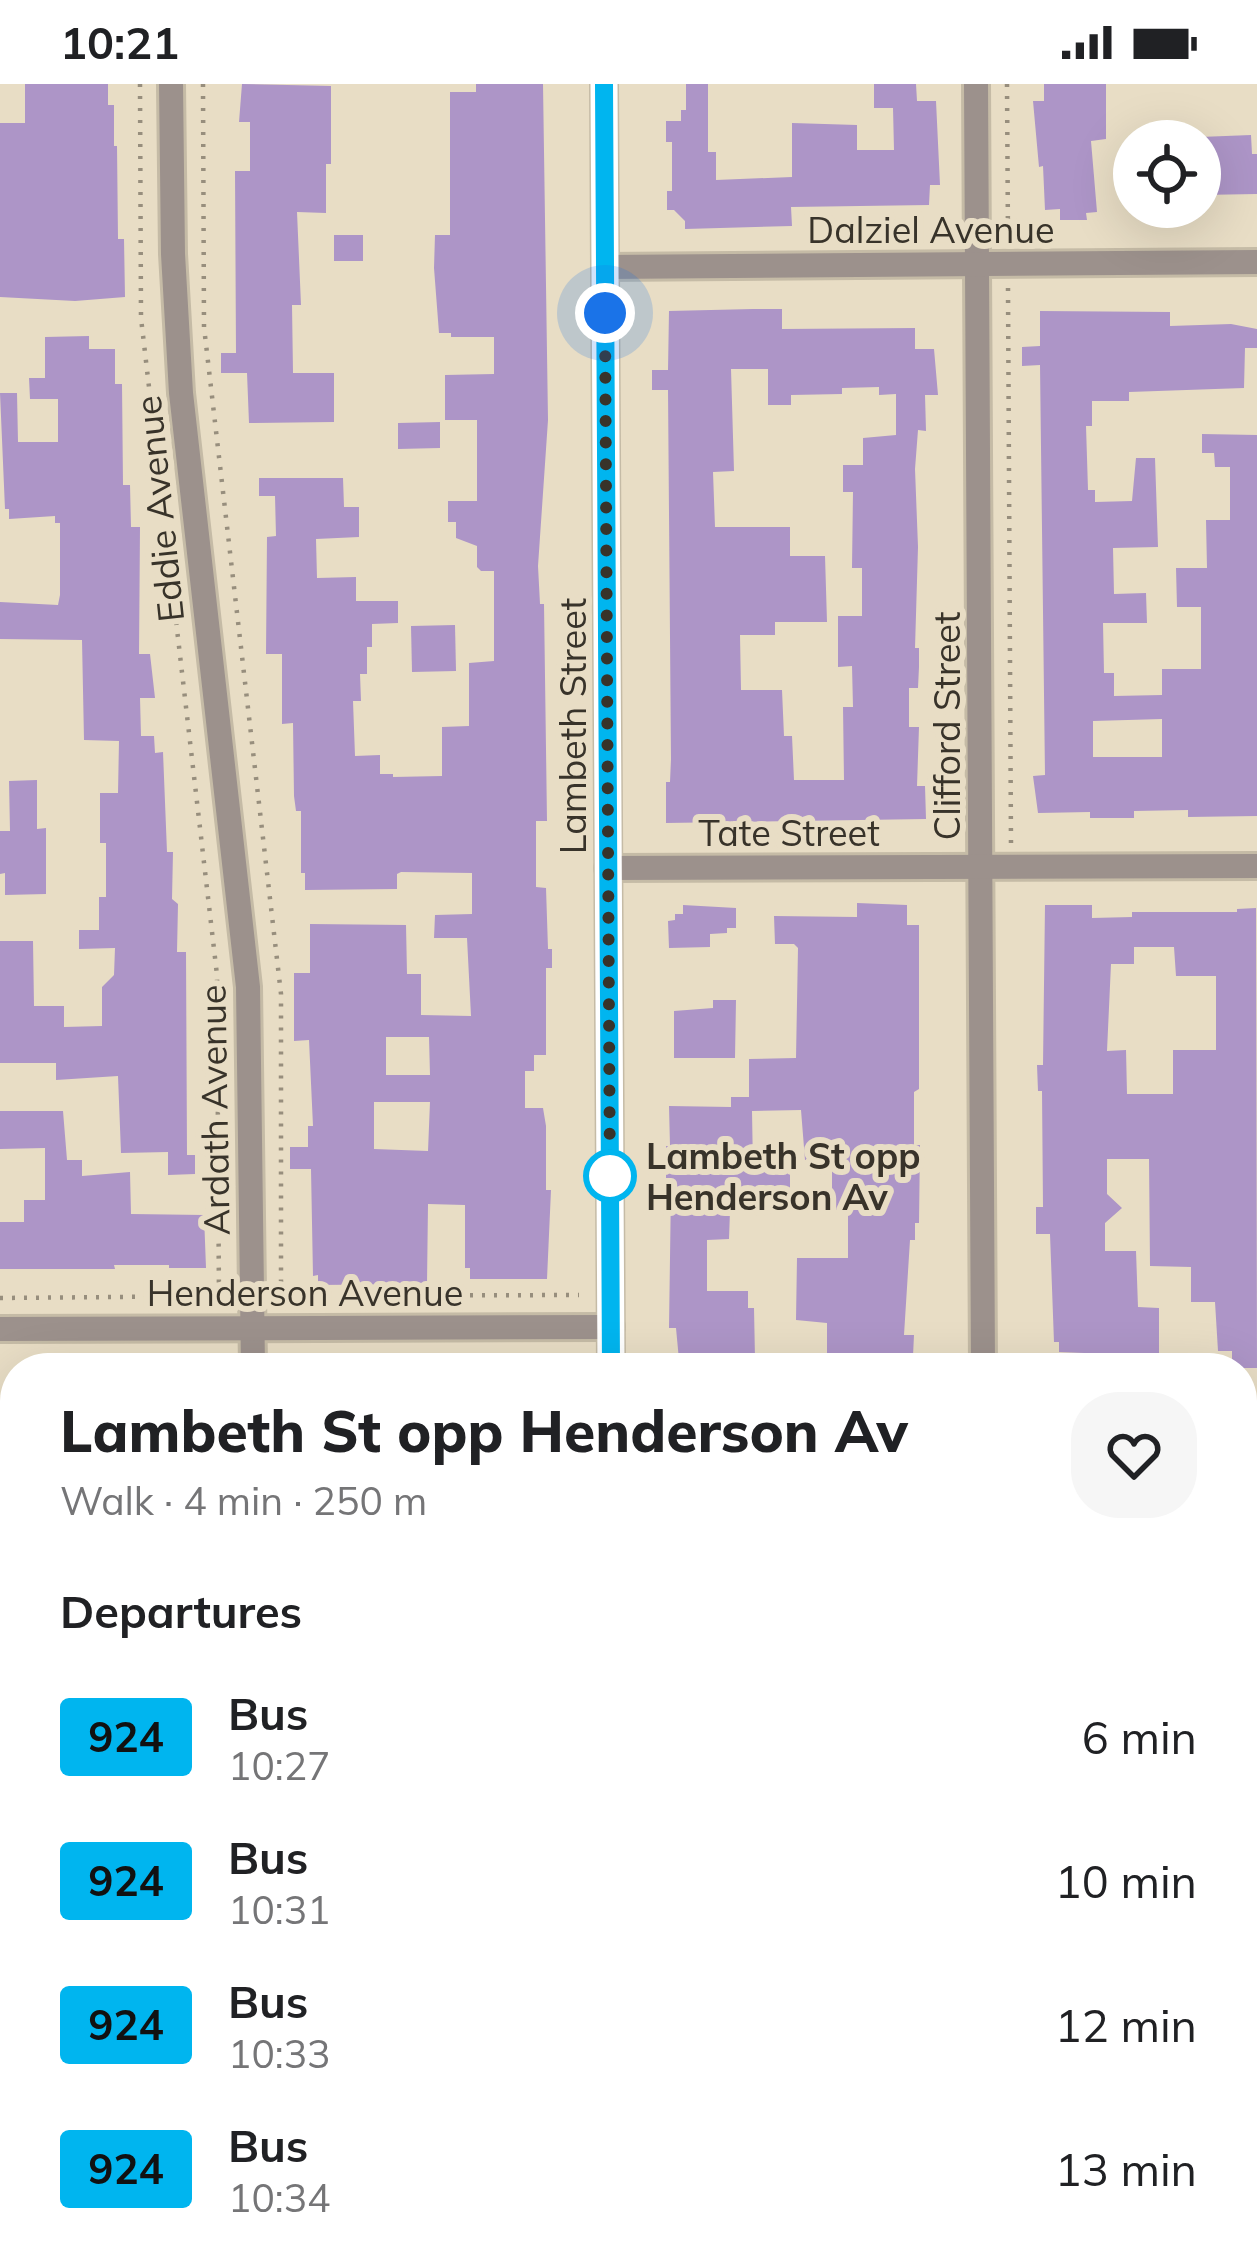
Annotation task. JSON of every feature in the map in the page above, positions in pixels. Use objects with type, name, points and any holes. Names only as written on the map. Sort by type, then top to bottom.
[{"type":"street","name":"Eddie Avenue","points":[[171,84],[181,393],[243,924]]},
{"type":"street","name":"Lambeth Street","points":[[604,84],[611,1353]]},
{"type":"street","name":"Clifford Street","points":[[976,84],[983,1353]]},
{"type":"street","name":"Dalziel Avenue","points":[[605,267],[1257,262]]},
{"type":"street","name":"Tate Street","points":[[608,868],[1257,866]]},
{"type":"street","name":"Ardath Avenue","points":[[243,924],[250,1025],[253,1353]]},
{"type":"street","name":"Henderson Avenue","points":[[0,1329],[611,1327]]},
{"type":"path","points":[[140,84],[141,318],[217,975],[219,1328]]},
{"type":"path","points":[[203,84],[206,341],[281,994],[281,1328]]},
{"type":"path","points":[[1007,84],[1011,866]]},
{"type":"path","points":[[0,1298],[579,1294]]},
{"type":"building","points":[[25,84],[108,84],[108,105],[114,105],[118,239],[124,239],[125,297],[75,301],[0,297],[0,123],[25,123]]},
{"type":"building","points":[[242,84],[331,86],[326,213],[297,212],[301,305],[292,305],[293,373],[334,373],[334,422],[249,423],[247,373],[221,373],[221,353],[236,353],[235,171],[250,171],[250,122],[239,122]]},
{"type":"building","points":[[476,84],[543,84],[548,420],[538,566],[540,604],[544,604],[547,821],[536,821],[536,887],[546,888],[552,968],[546,968],[546,1055],[534,1055],[534,1071],[525,1071],[525,1108],[543,1108],[546,1126],[546,1190],[551,1190],[547,1279],[470,1279],[470,1268],[465,1268],[465,1205],[428,1204],[427,1284],[318,1285],[318,1275],[313,1276],[311,1169],[290,1169],[290,1147],[308,1147],[308,1126],[313,1126],[309,1040],[294,1041],[294,973],[310,973],[310,924],[406,925],[407,974],[421,974],[421,1015],[471,1016],[467,938],[434,938],[435,915],[472,914],[472,873],[401,872],[397,889],[305,890],[301,811],[296,811],[294,796],[293,723],[282,724],[282,654],[266,654],[267,537],[276,536],[275,496],[259,496],[259,478],[343,478],[344,507],[359,507],[359,537],[316,539],[317,578],[356,577],[356,601],[398,601],[398,623],[372,624],[367,674],[360,674],[361,701],[353,701],[355,756],[380,755],[380,774],[393,777],[442,776],[442,727],[469,726],[469,663],[494,661],[494,571],[477,567],[477,546],[456,538],[456,522],[448,522],[448,501],[477,501],[477,420],[445,420],[445,375],[494,374],[494,337],[439,333],[434,268],[435,235],[450,235],[450,92],[476,92]],"holes":[[[386,1037],[429,1037],[430,1075],[386,1075]],[[374,1102],[430,1102],[428,1151],[374,1149]]]},
{"type":"building","points":[[686,84],[708,84],[708,152],[716,152],[716,180],[792,177],[792,123],[857,125],[857,150],[894,150],[893,108],[874,108],[874,84],[916,84],[917,101],[936,101],[940,185],[930,185],[929,205],[791,207],[792,226],[685,229],[685,221],[674,210],[667,210],[672,142],[666,142],[666,121],[681,121]]},
{"type":"building","points":[[1044,84],[1106,84],[1106,139],[1091,141],[1097,212],[1086,213],[1087,220],[1060,220],[1060,209],[1045,210],[1033,101],[1044,101]]},
{"type":"building","points":[[1251,135],[1252,154],[1257,154],[1257,194],[1221,195],[1221,136]]},
{"type":"building","points":[[334,235],[363,235],[363,261],[334,261]]},
{"type":"building","points":[[782,309],[782,329],[915,328],[915,349],[934,349],[938,395],[925,395],[926,431],[918,430],[915,469],[915,648],[919,648],[919,667],[918,688],[909,688],[909,727],[919,727],[917,786],[925,786],[926,819],[666,823],[671,759],[668,390],[652,390],[652,370],[668,370],[669,311]],"holes":[[[731,369],[768,369],[768,405],[791,405],[791,395],[842,394],[842,388],[879,387],[879,395],[896,394],[896,435],[863,438],[863,465],[843,465],[843,492],[853,492],[852,568],[862,568],[862,616],[838,616],[838,667],[852,666],[853,707],[843,707],[844,780],[794,780],[792,736],[784,736],[782,690],[741,690],[740,635],[775,635],[775,622],[827,622],[825,556],[790,556],[790,527],[715,527],[713,472],[734,471]]]},
{"type":"building","points":[[1040,311],[1170,312],[1170,326],[1231,324],[1257,329],[1257,348],[1245,348],[1244,388],[1129,392],[1129,401],[1092,401],[1092,426],[1086,426],[1088,490],[1095,490],[1095,502],[1132,501],[1136,458],[1155,458],[1158,547],[1113,548],[1114,594],[1146,593],[1147,623],[1103,623],[1104,673],[1114,673],[1114,696],[1162,695],[1162,669],[1201,669],[1201,607],[1177,607],[1176,568],[1207,568],[1206,520],[1230,520],[1230,467],[1215,467],[1214,453],[1202,453],[1202,434],[1257,435],[1257,816],[1188,817],[1188,810],[1134,811],[1134,818],[1090,818],[1090,812],[1038,813],[1033,776],[1045,775],[1040,365],[1022,366],[1022,347],[1040,346]],"holes":[[[1162,719],[1162,757],[1093,757],[1093,721]]]},
{"type":"building","points":[[89,336],[89,349],[115,349],[115,384],[122,384],[123,485],[130,485],[131,527],[140,527],[139,654],[150,654],[155,698],[140,698],[141,736],[154,736],[155,753],[163,752],[167,852],[173,852],[172,899],[178,904],[177,952],[186,952],[187,1155],[195,1155],[195,1174],[168,1175],[168,1152],[121,1153],[118,1076],[56,1080],[56,1063],[0,1063],[0,941],[33,941],[34,1006],[64,1006],[64,1027],[102,1026],[102,987],[114,975],[115,948],[79,949],[79,930],[99,930],[99,897],[106,897],[100,793],[118,793],[119,741],[84,740],[82,640],[0,639],[0,602],[58,605],[60,523],[55,523],[55,516],[9,519],[0,393],[17,393],[18,442],[58,442],[58,399],[30,399],[29,378],[45,378],[45,337]]},
{"type":"building","points":[[440,422],[440,448],[398,449],[398,423]]},
{"type":"building","points":[[455,625],[456,671],[412,672],[411,626]]},
{"type":"building","points":[[37,780],[37,829],[46,828],[46,894],[5,895],[0,831],[10,831],[9,781]]},
{"type":"building","points":[[857,903],[907,905],[907,925],[919,925],[919,1089],[914,1092],[914,1145],[920,1145],[919,1223],[915,1223],[915,1240],[910,1240],[904,1335],[914,1335],[913,1353],[827,1353],[827,1323],[796,1320],[797,1258],[848,1258],[848,1210],[832,1210],[832,1160],[805,1160],[801,1110],[752,1111],[753,1169],[790,1168],[790,1191],[762,1191],[761,1210],[730,1211],[729,1239],[707,1240],[707,1291],[748,1291],[748,1308],[754,1308],[755,1353],[678,1353],[676,1328],[669,1328],[669,1106],[731,1107],[731,1097],[749,1097],[749,1059],[796,1058],[798,948],[775,944],[774,916],[857,917]]},
{"type":"building","points":[[683,905],[736,908],[736,928],[710,934],[710,947],[669,948],[668,921],[683,914]]},
{"type":"building","points":[[1045,905],[1092,905],[1092,918],[1256,908],[1257,1353],[1218,1351],[1215,1302],[1191,1302],[1191,1267],[1150,1266],[1149,1159],[1107,1159],[1107,1194],[1122,1208],[1105,1223],[1105,1251],[1136,1251],[1138,1307],[1159,1308],[1159,1353],[1059,1352],[1059,1342],[1054,1342],[1050,1234],[1036,1234],[1036,1207],[1043,1207],[1042,1091],[1038,1091],[1037,1065],[1043,1065]],"holes":[[[1134,947],[1174,947],[1176,976],[1216,976],[1216,1050],[1173,1050],[1173,1094],[1127,1094],[1126,1050],[1107,1051],[1111,964],[1134,964]]]},
{"type":"building","points":[[713,1000],[736,1000],[735,1058],[674,1058],[674,1011],[713,1008]]},
{"type":"building","points":[[0,1111],[63,1111],[67,1160],[82,1160],[82,1176],[130,1172],[131,1214],[204,1215],[206,1268],[0,1269],[0,1222],[24,1222],[24,1200],[45,1200],[45,1148],[0,1149]]},
{"type":"bus line","name":"924","points":[[604,84],[611,1353]]},
{"type":"place","name":"Lambeth St opp Henderson Av","points":[[610,1176]]},
{"type":"route","points":[[605,313],[610,1189],[610,1176]]}]
